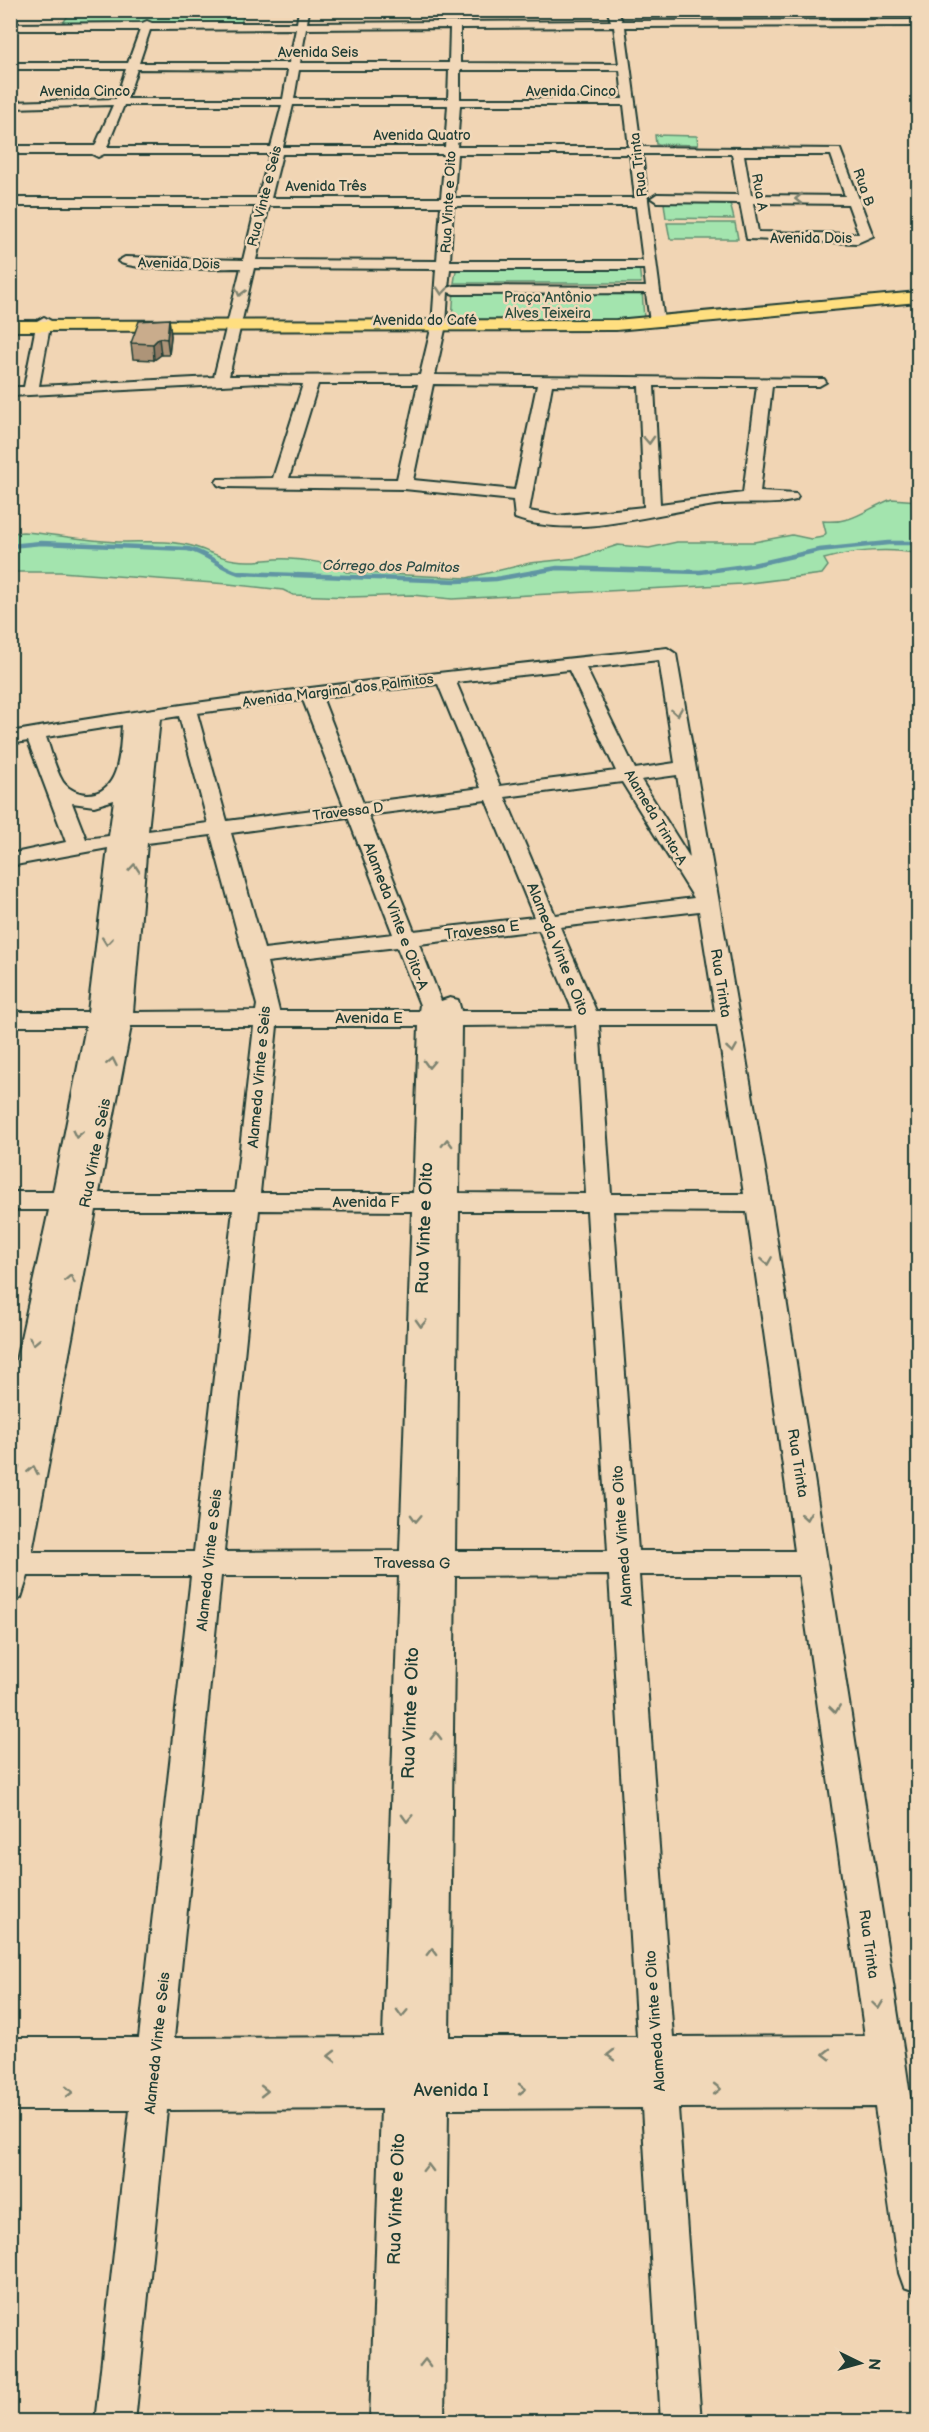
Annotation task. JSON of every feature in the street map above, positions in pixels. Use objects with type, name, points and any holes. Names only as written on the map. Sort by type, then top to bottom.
[{"type":"main road","name":"Avenida do Café","points":[[10,324],[650,321],[918,297]]},
{"type":"street","name":"Rua Vinte e Seis","points":[[226,380],[292,104],[307,22],[304,10]]},
{"type":"street","name":"Rua Trinta","points":[[612,10],[621,25],[625,66],[625,104],[650,321]]},
{"type":"street","points":[[10,26],[307,22],[460,25],[918,23]]},
{"type":"street","points":[[104,152],[152,25]]},
{"type":"street","name":"Rua Vinte e Oito","points":[[445,323],[451,262],[460,25]]},
{"type":"street","name":"Avenida Seis","points":[[10,65],[625,66]]},
{"type":"street","name":"Avenida Cinco","points":[[123,104],[16,103],[14,105],[625,104]]},
{"type":"street","name":"Rua A","points":[[737,150],[752,236],[756,237]]},
{"type":"street","name":"Avenida Quatro","points":[[10,152],[833,151]]},
{"type":"street","name":"Rua B","points":[[833,151],[836,152],[866,236]]},
{"type":"street","points":[[657,198],[852,200]]},
{"type":"street","name":"Avenida Três","points":[[10,200],[636,200]]},
{"type":"street","name":"Avenida Dois","points":[[756,237],[857,239],[866,236]]},
{"type":"street","name":"Avenida Dois","points":[[255,262],[125,261],[645,262]]},
{"type":"street","name":"Rua Vinte e Oito","points":[[404,484],[427,380],[454,286],[451,262]]},
{"type":"street","name":"Rua Trinta","points":[[645,262],[641,287],[650,321]]},
{"type":"street","points":[[454,286],[641,287]]},
{"type":"street","points":[[31,390],[43,324]]},
{"type":"street","points":[[10,392],[226,380],[819,382]]},
{"type":"street","points":[[279,483],[312,380]]},
{"type":"street","points":[[545,381],[521,496],[521,514],[540,521],[660,510],[713,500],[790,497]]},
{"type":"street","points":[[653,381],[660,510]]},
{"type":"street","points":[[751,497],[765,382]]},
{"type":"street","points":[[224,482],[404,484],[521,496]]},
{"type":"street","name":"Rua Trinta","points":[[667,654],[756,1196],[813,1563],[918,2273]]},
{"type":"street","name":"Avenida Marginal dos Palmitos","points":[[10,738],[186,708],[310,692],[667,654]]},
{"type":"street","name":"Alameda Trinta-A","points":[[575,664],[627,775],[708,903]]},
{"type":"street","name":"Alameda Vinte e Oito","points":[[445,678],[585,1012],[681,2421]]},
{"type":"street","name":"Alameda Vinte e Oito-A","points":[[310,692],[406,940],[440,1012]]},
{"type":"street","name":"Alameda Vinte e Seis","points":[[115,2421],[267,1011],[255,957],[186,708]]},
{"type":"street","name":"Rua Vinte e Seis","points":[[127,840],[126,766],[142,715]]},
{"type":"street","name":"Rua Vinte e Seis","points":[[12,1572],[76,1194],[111,1012],[127,840],[142,715]]},
{"type":"street","points":[[35,734],[78,846]]},
{"type":"street","points":[[55,785],[63,794],[76,798],[103,797],[114,792],[122,783],[126,766]]},
{"type":"street","name":"Travessa D","points":[[10,860],[78,846],[686,768]]},
{"type":"street","name":"Travessa E","points":[[255,957],[708,903]]},
{"type":"street","name":"Avenida E","points":[[10,1005],[111,1012]]},
{"type":"street","name":"Avenida E","points":[[10,1019],[111,1012],[726,1011]]},
{"type":"street","name":"Rua Vinte e Oito","points":[[390,2421],[415,2073],[440,1012]]},
{"type":"street","name":"Avenida F","points":[[10,1187],[76,1194],[756,1196]]},
{"type":"street","name":"Rua Vinte e Seis","points":[[10,1456],[76,1194]]},
{"type":"street","name":"Avenida F","points":[[10,1201],[76,1194]]},
{"type":"street","name":"Travessa G","points":[[12,1572],[209,1563],[813,1563]]},
{"type":"street","name":"Avenida I","points":[[10,2056],[156,2056],[415,2073]]},
{"type":"street","name":"Avenida I","points":[[10,2092],[152,2091],[415,2073],[888,2072]]},
{"type":"street","name":"Rua Vinte e Oito","points":[[415,2073],[424,2421]]},
{"type":"green space","points":[[71,11],[245,11],[241,23],[63,23]]},
{"type":"green space","points":[[655,135],[697,136],[698,145],[656,144]]},
{"type":"green space","points":[[664,203],[730,203],[734,219],[666,218]]},
{"type":"green space","points":[[667,223],[735,223],[738,239],[670,239]]},
{"type":"green space","name":"Praça Antônio Alves Teixeira","points":[[457,265],[639,265],[641,283],[454,283]]},
{"type":"green space","name":"Praça Antônio Alves Teixeira","points":[[454,290],[642,290],[644,319],[452,320]]},
{"type":"green space","points":[[892,499],[918,501],[918,554],[883,550],[847,554],[824,559],[828,566],[822,574],[742,584],[452,599],[412,595],[351,597],[293,595],[283,590],[228,584],[60,572],[11,572],[11,533],[23,532],[112,542],[175,543],[235,560],[302,560],[322,563],[346,572],[467,578],[530,563],[578,558],[618,545],[649,548],[677,542],[754,542],[792,535],[811,539],[823,537],[826,533],[823,521],[851,518]]},
{"type":"building","points":[[169,319],[167,339],[159,338],[153,344],[131,343],[139,321]]},
{"type":"waterway","name":"Córrego dos Palmitos","points":[[10,546],[41,543],[188,549],[239,573],[457,581],[496,579],[557,568],[700,572],[753,565],[819,550],[888,543],[918,543]]}]
